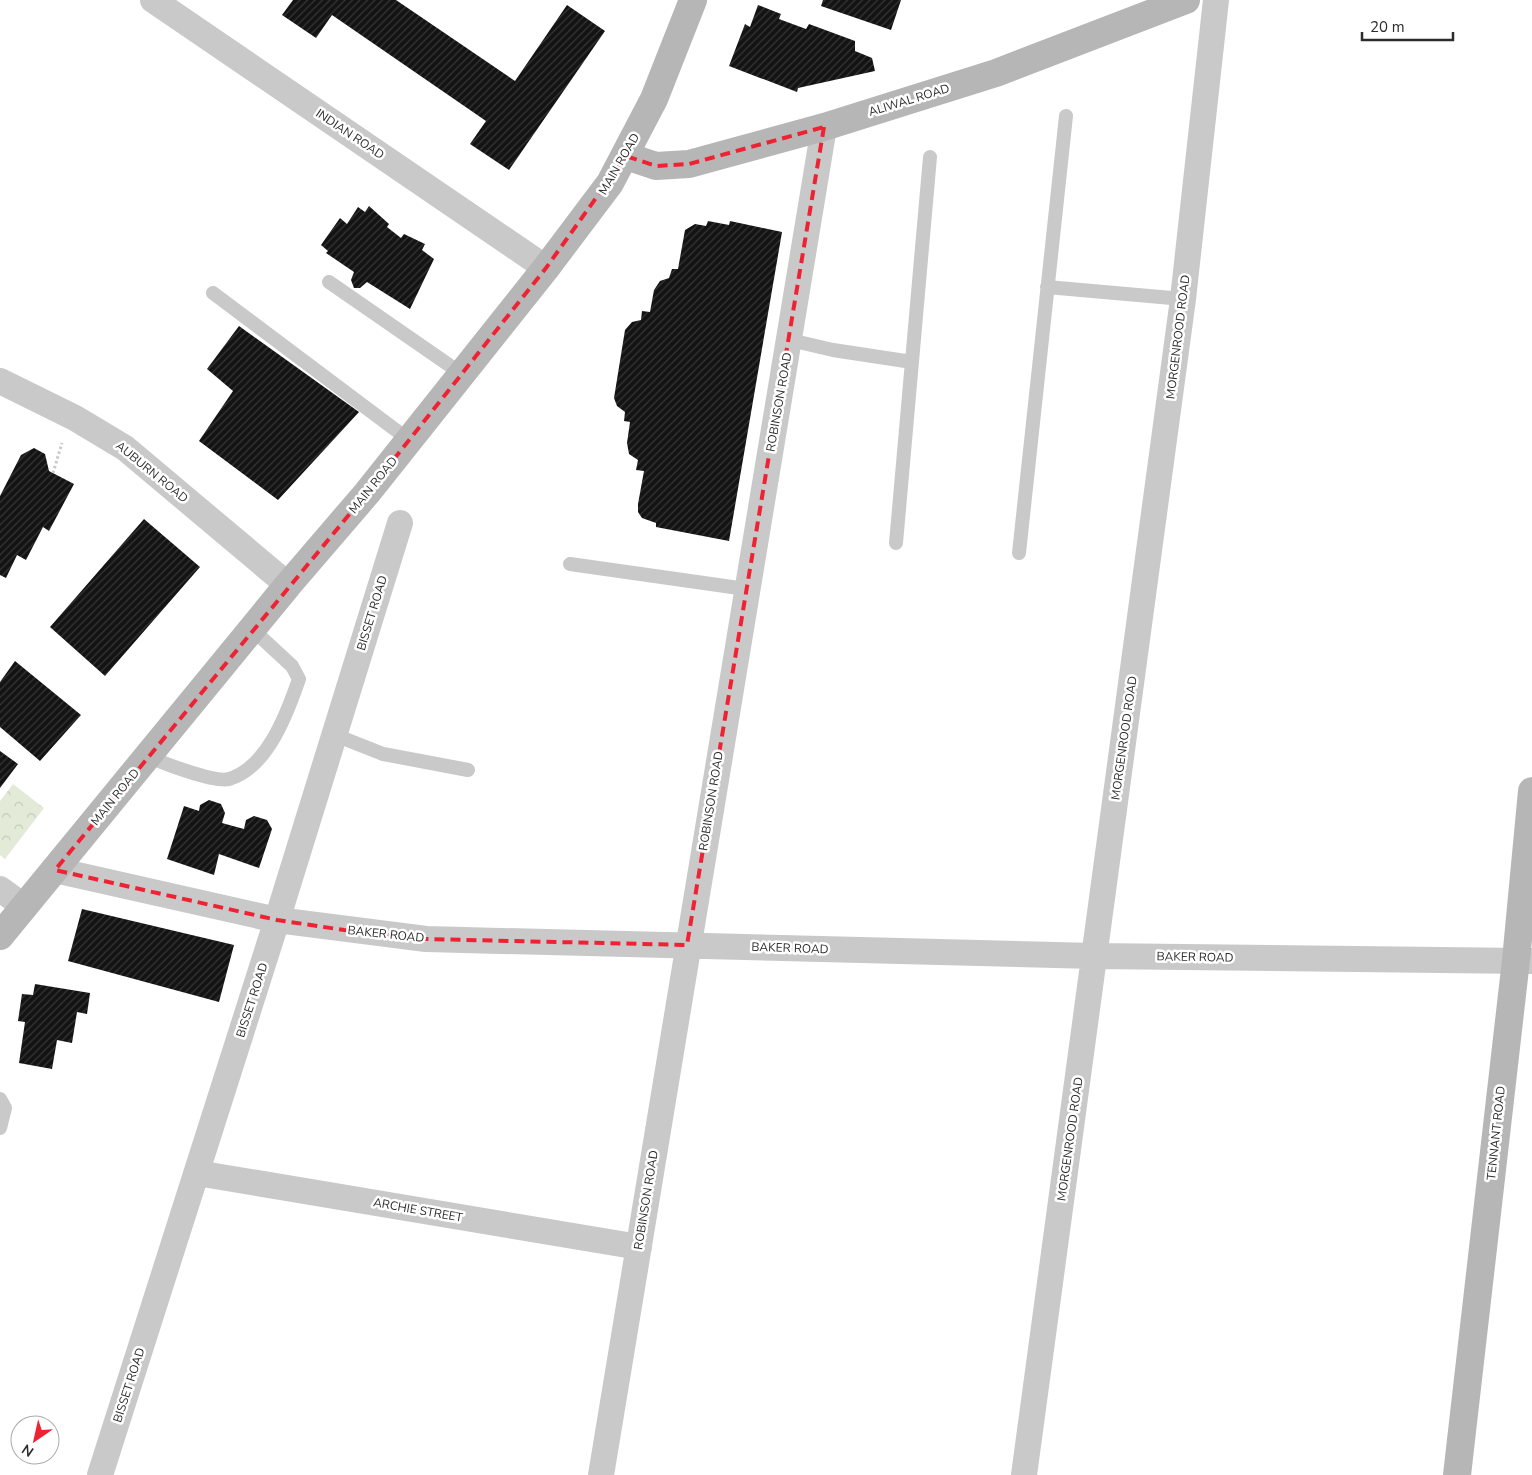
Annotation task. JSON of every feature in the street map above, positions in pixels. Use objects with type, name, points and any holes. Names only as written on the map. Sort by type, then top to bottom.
[{"type":"main road","name":"MAIN ROAD","points":[[0,936],[409,440],[546,268],[610,183],[626,156],[654,99],[694,0]]},
{"type":"main road","name":"ALIWAL ROAD","points":[[626,156],[656,166],[690,164],[824,127],[996,73],[1186,0]]},
{"type":"main road","name":"TENNANT ROAD","points":[[1457,1475],[1524,960],[1532,792]]},
{"type":"street","name":"INDIAN ROAD","points":[[153,0],[546,268]]},
{"type":"street","name":"MORGENROOD ROAD","points":[[1024,1475],[1183,299],[1216,0]]},
{"type":"street","name":"ROBINSON ROAD","points":[[601,1475],[687,945],[746,589],[790,340],[824,127]]},
{"type":"street","name":"AUBURN ROAD","points":[[0,381],[75,418],[125,448],[288,585]]},
{"type":"street","name":"BISSET ROAD","points":[[100,1475],[277,920],[400,523]]},
{"type":"street","name":"BAKER ROAD","points":[[55,870],[277,920],[426,939],[1095,956],[1524,960]]},
{"type":"street","points":[[0,889],[25,907]]},
{"type":"street","name":"ARCHIE STREET","points":[[197,1173],[639,1247]]},
{"type":"lane","points":[[1019,552],[1066,116]]},
{"type":"lane","points":[[896,543],[930,157]]},
{"type":"lane","points":[[329,282],[462,374]]},
{"type":"lane","points":[[1047,287],[1183,299]]},
{"type":"lane","points":[[213,293],[409,440]]},
{"type":"lane","points":[[790,340],[833,350],[912,362]]},
{"type":"lane","points":[[570,564],[746,589]]},
{"type":"lane","points":[[148,756],[173,768],[227,780],[255,766],[286,716],[299,679],[292,666],[252,629]]},
{"type":"lane","points":[[335,734],[383,754],[468,770]]},
{"type":"lane","points":[[0,1099],[5,1108],[0,1128]]},
{"type":"highlighted area","points":[[824,127],[687,945],[426,939],[344,930],[277,920],[55,870],[367,493],[546,268],[626,156],[656,166],[689,164]]},
{"type":"green space","points":[[13,784],[44,808],[5,859],[0,855],[0,801]]},
{"type":"building","points":[[293,0],[396,0],[515,81],[567,5],[605,31],[509,170],[470,144],[486,121],[332,15],[316,38],[282,15]]},
{"type":"building","points":[[823,0],[901,0],[891,30],[821,6]]},
{"type":"building","points":[[758,5],[781,14],[779,19],[806,29],[809,24],[855,41],[855,51],[872,58],[875,71],[798,88],[797,92],[729,66],[745,24],[750,27]]},
{"type":"building","points":[[369,206],[389,224],[387,227],[401,238],[404,234],[425,244],[422,250],[434,259],[410,309],[367,282],[360,288],[354,288],[351,280],[354,272],[326,253],[328,251],[321,245],[340,218],[347,224],[358,207],[365,212]]},
{"type":"building","points":[[708,221],[729,225],[730,221],[782,232],[729,541],[656,527],[656,523],[642,518],[638,512],[638,504],[644,471],[636,470],[638,460],[629,454],[627,443],[630,422],[624,421],[625,412],[617,406],[614,398],[625,330],[632,322],[641,320],[642,311],[650,312],[654,290],[660,281],[669,278],[672,269],[678,269],[685,230],[695,224],[706,226]]},
{"type":"building","points":[[239,326],[359,412],[278,500],[199,441],[233,391],[207,369]]},
{"type":"building","points":[[34,448],[45,454],[49,471],[74,484],[49,531],[43,527],[26,560],[17,555],[6,578],[0,575],[0,496],[21,455]]},
{"type":"building","points":[[144,519],[200,567],[105,676],[50,627]]},
{"type":"building","points":[[15,661],[81,715],[40,761],[0,727],[0,682]]},
{"type":"building","points":[[0,751],[18,764],[0,788]]},
{"type":"building","points":[[209,800],[221,804],[225,813],[222,823],[244,829],[246,820],[254,816],[267,820],[272,829],[259,868],[219,854],[214,875],[167,859],[184,806],[199,811],[200,805]]},
{"type":"building","points":[[82,909],[234,945],[219,1002],[68,961]]},
{"type":"building","points":[[35,984],[90,993],[87,1014],[77,1012],[72,1043],[57,1040],[52,1069],[19,1063],[25,1022],[18,1021],[22,994],[33,995]]}]
